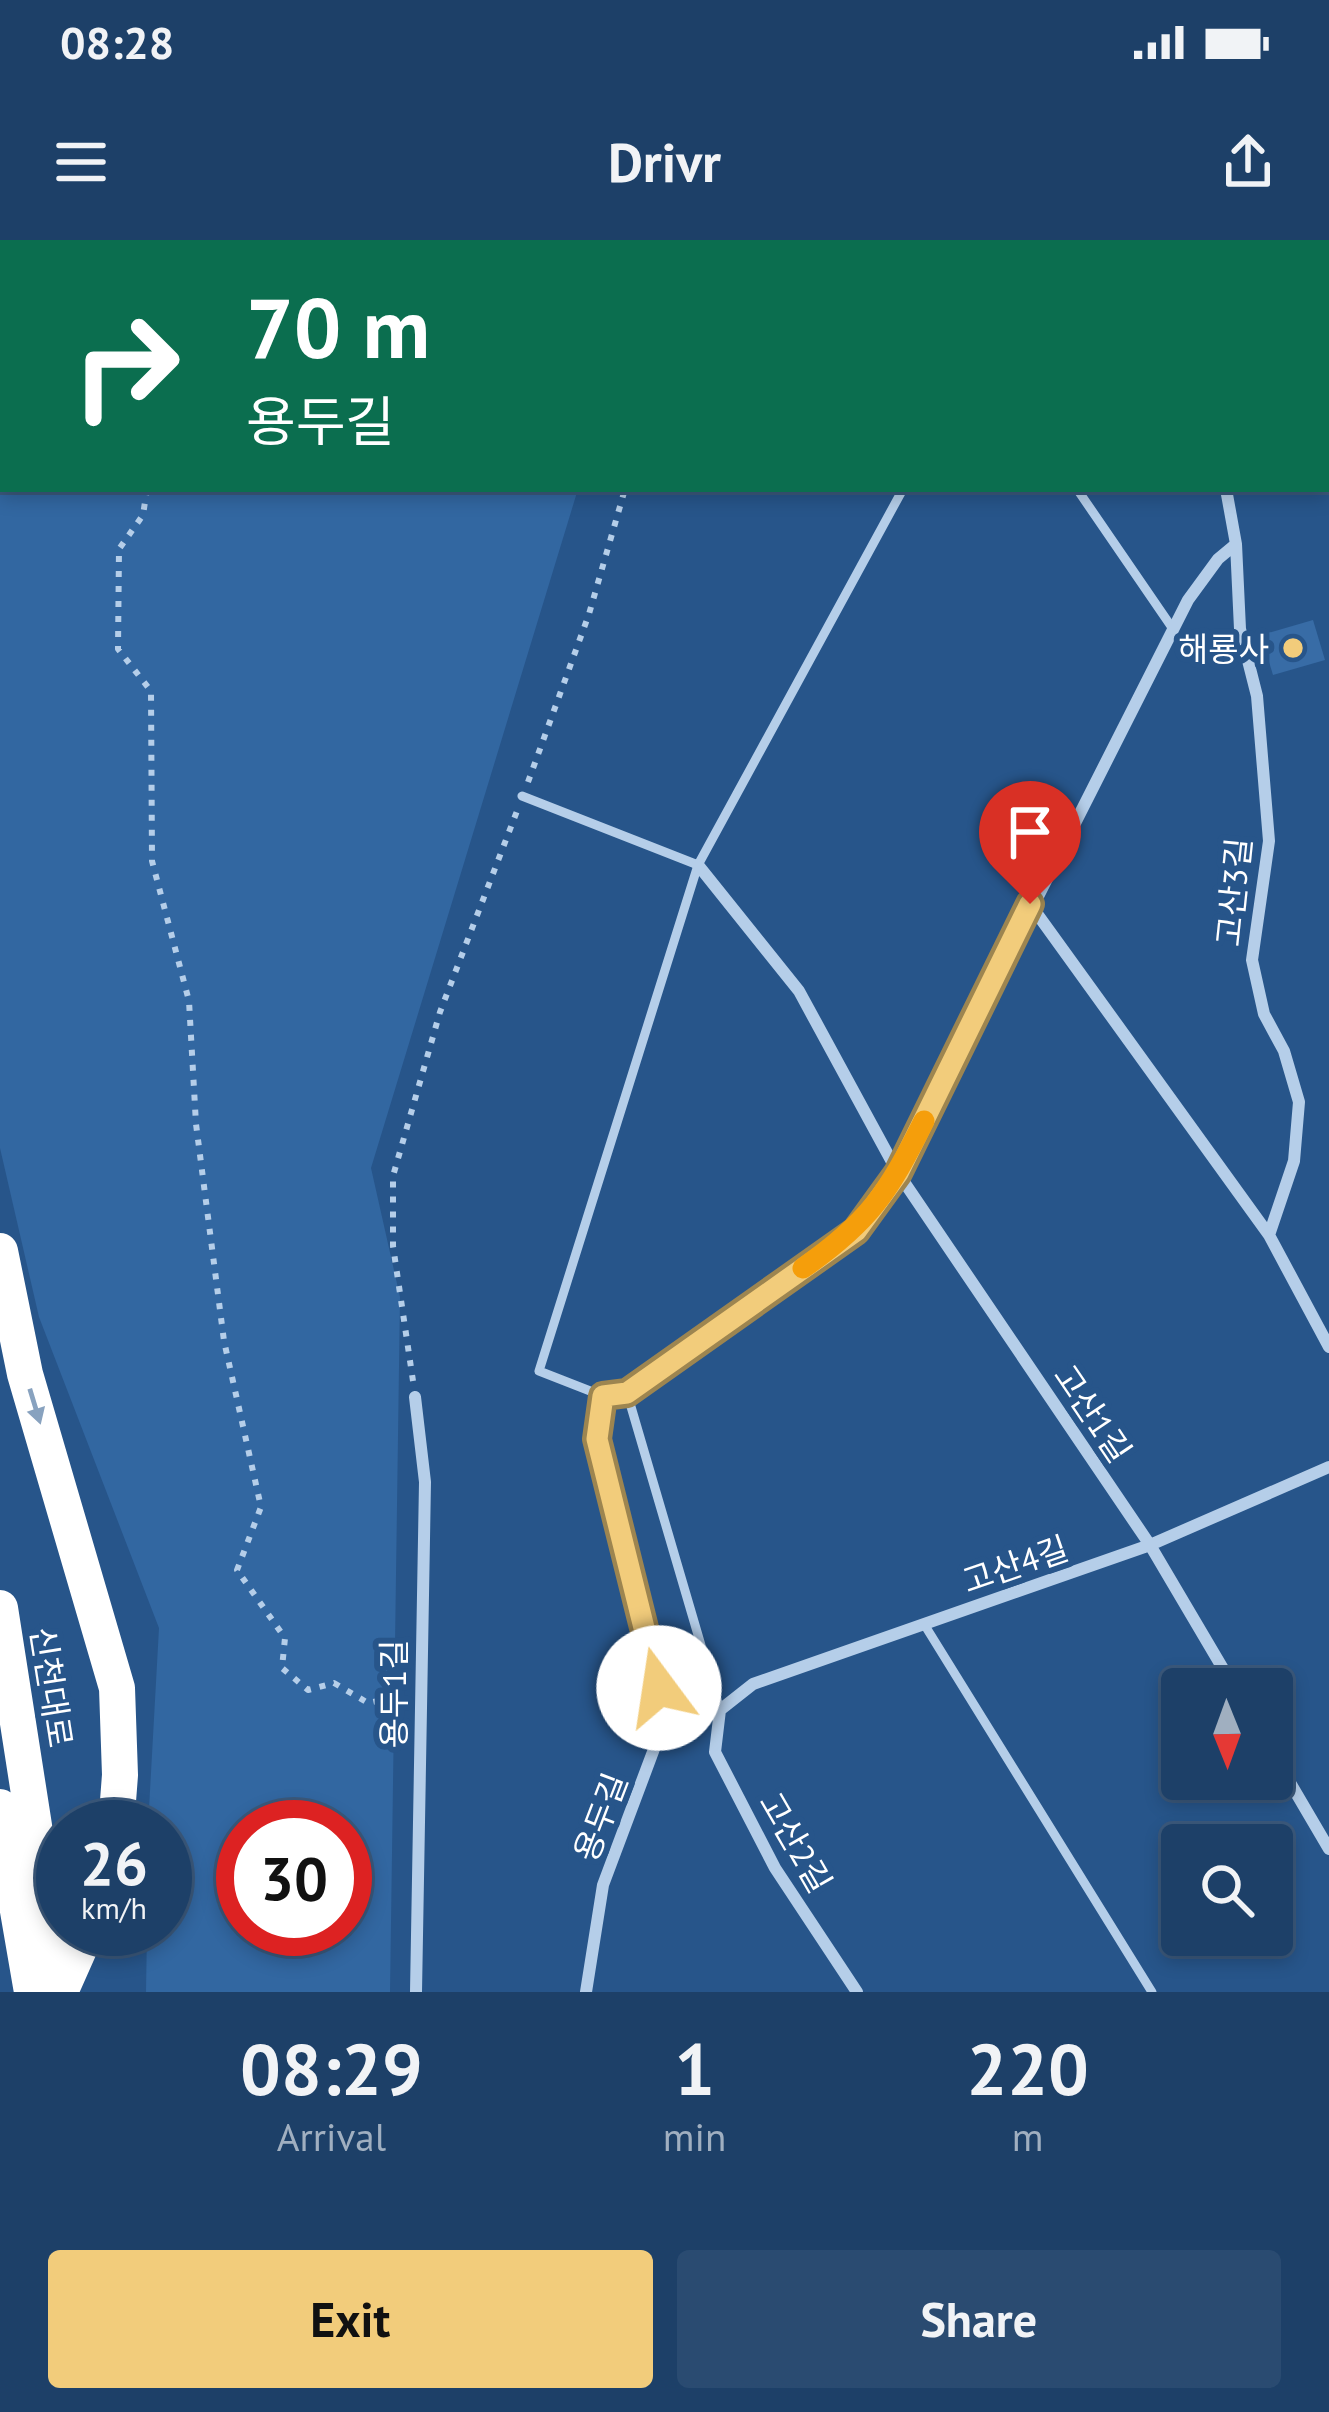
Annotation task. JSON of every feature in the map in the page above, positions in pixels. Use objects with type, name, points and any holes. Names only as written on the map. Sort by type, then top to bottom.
[{"type":"highway","points":[[0,1251],[26,1374],[117,1688],[118,1800]]},
{"type":"highway","name":"신천대로","points":[[0,1608],[60,1992]]},
{"type":"highway","points":[[0,1808],[32,1992]]},
{"type":"highway","points":[[60,1992],[76,1956]]},
{"type":"street","name":"고산3길","points":[[1227,492],[1236,544],[1240,629],[1257,696],[1269,841],[1252,960],[1264,1014],[1284,1052],[1299,1102],[1294,1161],[1269,1235]]},
{"type":"street","points":[[603,1396],[627,1393],[856,1231],[898,1173],[1030,904],[1174,628],[1218,559],[1236,544]]},
{"type":"street","points":[[698,866],[799,991],[898,1173]]},
{"type":"street","points":[[1030,904],[1269,1235],[1329,1348]]},
{"type":"street","name":"고산1길","points":[[898,1173],[1150,1545],[1223,1668]]},
{"type":"street","name":"용두길","points":[[586,1992],[603,1885],[654,1749],[659,1688],[597,1439],[603,1396]]},
{"type":"street","name":"용두1길","points":[[415,1397],[425,1482],[416,1992]]},
{"type":"street","name":"고산4길","points":[[720,1710],[754,1684],[1150,1545],[1329,1467]]},
{"type":"street","name":"고산2길","points":[[720,1710],[715,1752],[775,1868],[856,1992]]},
{"type":"street","points":[[1293,1788],[1329,1849]]},
{"type":"lane","points":[[603,1396],[539,1371],[698,866],[901,492]]},
{"type":"lane","points":[[1079,492],[1174,628]]},
{"type":"lane","points":[[522,796],[698,866]]},
{"type":"lane","points":[[627,1393],[720,1710]]},
{"type":"lane","points":[[924,1624],[1152,1992]]},
{"type":"path","points":[[146,492],[142,515],[119,549],[118,650],[151,691],[152,862],[189,1001],[196,1124],[224,1341],[261,1507],[237,1570],[285,1638],[282,1668],[308,1690],[334,1683],[368,1703],[419,1693]]},
{"type":"path","points":[[415,1397],[393,1246],[393,1175],[440,1012],[589,614],[624,492]]},
{"type":"shaded area","points":[[0,492],[577,492],[371,1168],[400,1297],[390,1992],[146,1992],[147,1956],[192,1956],[192,1800],[149,1800],[159,1628],[39,1317],[0,1148]]},
{"type":"building","name":"해룡사","points":[[1313,620],[1325,660],[1273,675],[1261,635]]},
{"type":"slow traffic","points":[[803,1268],[856,1231],[898,1173],[924,1121]]},
{"type":"place","name":"해룡사","points":[[1293,648]]},
{"type":"route","points":[[659,1688],[597,1439],[603,1396],[627,1393],[856,1231],[898,1173],[1030,904]]}]
